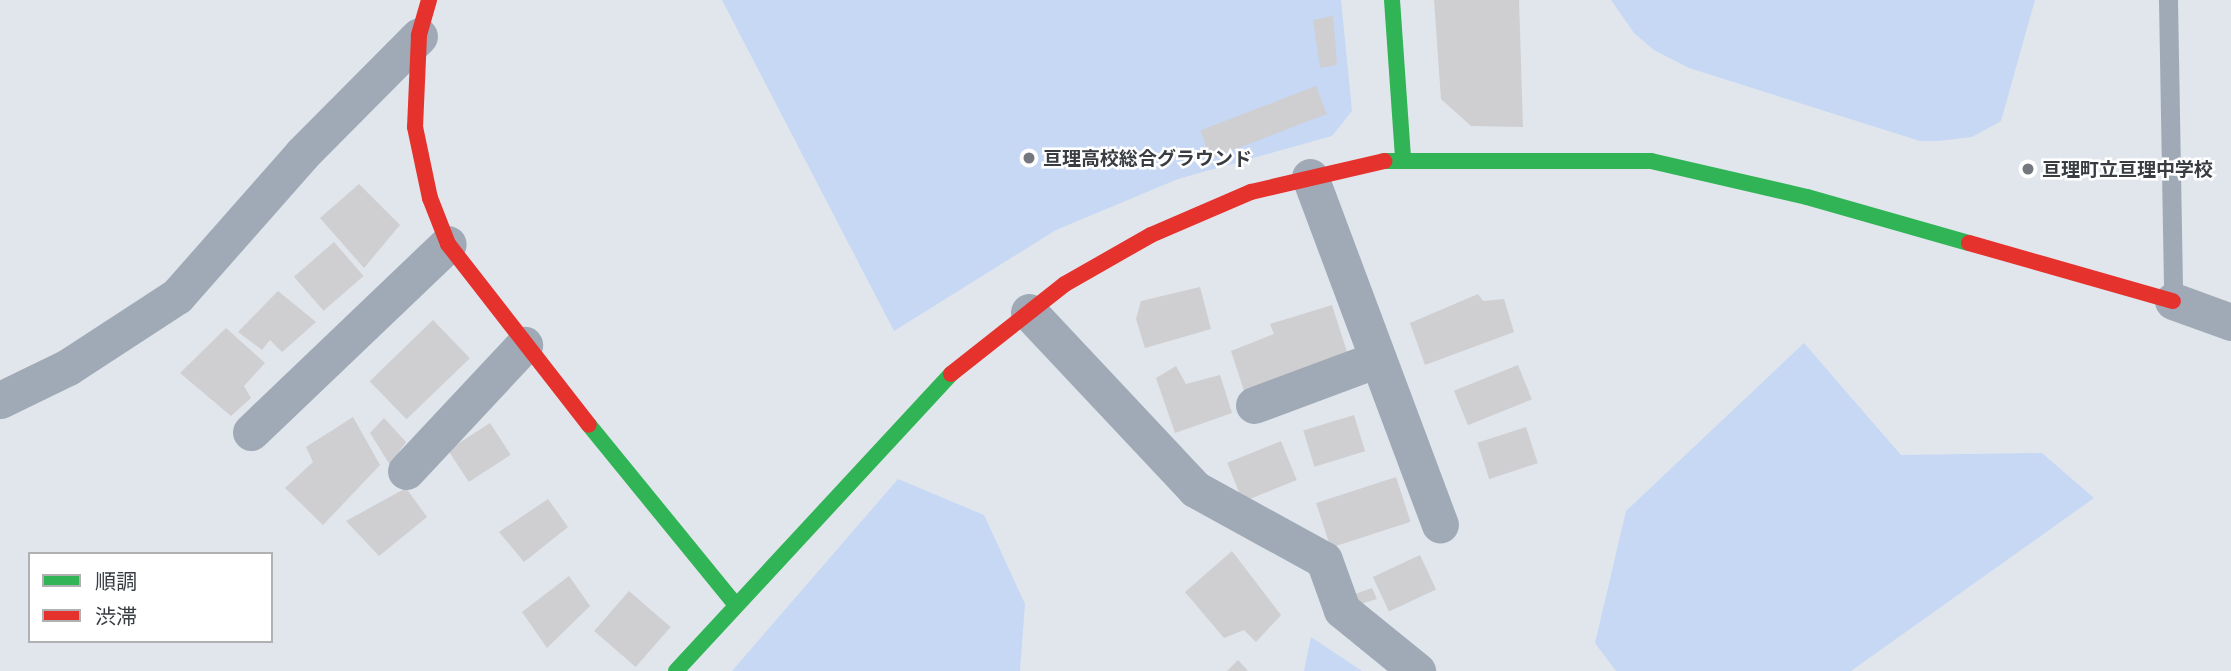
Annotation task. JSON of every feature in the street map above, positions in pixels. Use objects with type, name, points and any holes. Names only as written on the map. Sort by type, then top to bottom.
[{"type":"street","points":[[429,0],[419,36],[415,127],[430,198],[447,243],[524,345],[735,604]]},
{"type":"street","points":[[1392,0],[1403,158]]},
{"type":"street","points":[[0,400],[68,367],[177,296],[302,154],[419,36]]},
{"type":"street","points":[[676,671],[735,604],[953,372],[1029,312],[1065,284],[1151,235],[1251,192],[1310,177],[1403,158],[1651,161],[1807,197],[2173,301],[2231,323]]},
{"type":"street","points":[[1310,177],[1440,524]]},
{"type":"street","points":[[251,432],[447,243]]},
{"type":"street","points":[[1029,312],[1195,489],[1324,560],[1342,610],[1417,671]]},
{"type":"street","points":[[406,471],[524,345]]},
{"type":"street","points":[[1254,405],[1378,359]]},
{"type":"lane","points":[[2168,0],[2173,301]]},
{"type":"shaded area","name":"亘理高校総合グラウンド","points":[[722,0],[1341,0],[1352,111],[1332,136],[1178,179],[1056,230],[894,331]]},
{"type":"shaded area","points":[[1611,0],[2035,0],[2001,121],[1972,137],[1920,141],[1689,68],[1654,50],[1634,33]]},
{"type":"shaded area","points":[[1804,343],[1901,455],[2042,453],[2094,498],[1851,671],[1616,671],[1595,643],[1626,511]]},
{"type":"shaded area","points":[[898,479],[984,515],[1025,604],[1020,671],[732,671]]},
{"type":"shaded area","points":[[1311,637],[1362,671],[1304,671]]},
{"type":"building","points":[[1434,0],[1519,0],[1523,127],[1471,126],[1441,99]]},
{"type":"building","points":[[1333,16],[1337,65],[1320,68],[1313,20]]},
{"type":"building","points":[[1316,86],[1327,114],[1211,158],[1200,130]]},
{"type":"building","points":[[359,184],[400,225],[364,268],[320,218]]},
{"type":"building","points":[[334,242],[364,276],[324,311],[294,277]]},
{"type":"building","points":[[1200,287],[1211,329],[1145,348],[1136,319],[1141,301]]},
{"type":"building","points":[[278,291],[316,322],[282,352],[270,340],[262,350],[238,332]]},
{"type":"building","points":[[1478,294],[1483,301],[1504,299],[1514,332],[1425,365],[1410,323]]},
{"type":"building","points":[[1332,305],[1348,355],[1246,397],[1231,351],[1274,334],[1270,324]]},
{"type":"building","points":[[433,320],[470,358],[407,419],[370,381]]},
{"type":"building","points":[[226,328],[265,363],[244,386],[251,398],[231,416],[180,373]]},
{"type":"building","points":[[1518,365],[1532,399],[1468,425],[1454,391]]},
{"type":"building","points":[[1176,366],[1186,384],[1220,375],[1232,413],[1175,433],[1156,378]]},
{"type":"building","points":[[1354,415],[1365,451],[1314,467],[1303,430]]},
{"type":"building","points":[[353,417],[380,465],[323,525],[285,488],[313,462],[306,447]]},
{"type":"building","points":[[384,418],[406,442],[390,465],[370,433]]},
{"type":"building","points":[[490,423],[511,455],[469,482],[448,450]]},
{"type":"building","points":[[1526,427],[1538,463],[1489,479],[1477,443]]},
{"type":"building","points":[[1281,441],[1297,480],[1243,502],[1227,463]]},
{"type":"building","points":[[1396,477],[1411,522],[1331,548],[1316,503]]},
{"type":"building","points":[[406,488],[427,517],[379,556],[346,521]]},
{"type":"building","points":[[548,499],[568,527],[524,562],[499,532]]},
{"type":"building","points":[[1232,551],[1281,615],[1256,642],[1244,630],[1224,638],[1185,592]]},
{"type":"building","points":[[1420,555],[1436,589],[1389,611],[1373,577]]},
{"type":"building","points":[[569,576],[590,606],[547,648],[522,612]]},
{"type":"building","points":[[1372,588],[1377,599],[1357,605],[1352,595]]},
{"type":"building","points":[[629,591],[671,627],[636,667],[594,631]]},
{"type":"building","points":[[1238,660],[1248,671],[1227,671]]},
{"type":"traffic: fast","points":[[1392,0],[1403,158]]},
{"type":"traffic: fast","points":[[1384,161],[1651,161],[1807,197],[1969,243]]},
{"type":"traffic: fast","points":[[676,671],[951,374]]},
{"type":"traffic: fast","points":[[589,425],[735,604]]},
{"type":"traffic: jam","points":[[429,0],[419,36],[415,127],[430,198],[448,244],[589,425]]},
{"type":"traffic: jam","points":[[951,374],[1065,284],[1151,235],[1251,192],[1384,161]]},
{"type":"traffic: jam","points":[[1969,243],[2173,301]]},
{"type":"place","name":"亘理高校総合グラウンド","points":[[1029,158]]},
{"type":"place","name":"亘理町立亘理中学校","points":[[2028,169]]}]
